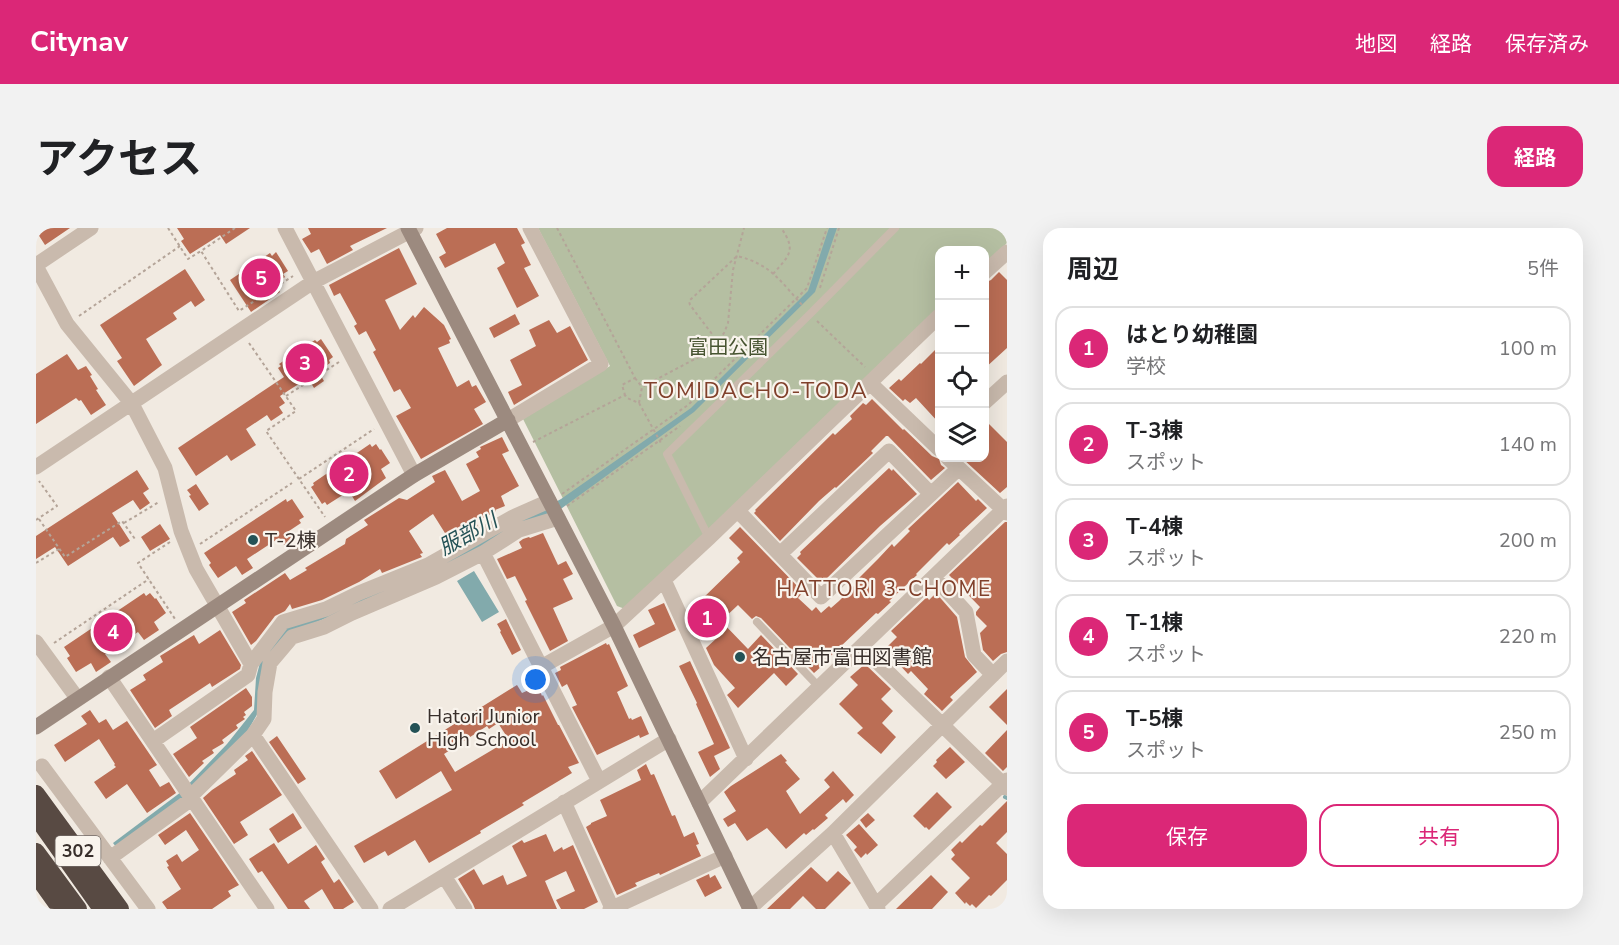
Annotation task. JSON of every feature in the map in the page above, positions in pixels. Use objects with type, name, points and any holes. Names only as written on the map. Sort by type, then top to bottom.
[{"type":"highway","name":"302","points":[[36,794],[120,909]]},
{"type":"highway","points":[[36,816],[102,909]]},
{"type":"highway","points":[[36,852],[78,909]]},
{"type":"highway","name":"302","points":[[36,874],[61,909]]},
{"type":"street","points":[[90,228],[36,266],[67,324],[132,404],[165,468],[182,534],[196,569],[218,607],[261,662],[265,692],[264,719],[253,735],[189,793],[110,858]]},
{"type":"street","points":[[285,228],[414,475]]},
{"type":"street","points":[[36,727],[414,475],[601,364],[530,228]]},
{"type":"street","points":[[36,467],[313,282],[411,229],[614,626],[750,909],[833,833],[1007,661]]},
{"type":"street","points":[[989,268],[1007,252]]},
{"type":"street","points":[[541,667],[614,626],[738,511],[935,320]]},
{"type":"street","points":[[873,380],[935,444]]},
{"type":"street","points":[[989,398],[1007,382]]},
{"type":"street","points":[[780,554],[889,451],[931,494]]},
{"type":"street","points":[[738,511],[821,597],[931,494],[942,462]]},
{"type":"street","points":[[699,803],[1006,510],[954,462]]},
{"type":"street","points":[[153,741],[248,675],[292,638],[324,627],[436,577],[483,553],[554,511]]},
{"type":"street","points":[[261,662],[283,622],[326,609],[428,565],[513,517],[554,511]]},
{"type":"street","points":[[483,553],[599,781]]},
{"type":"street","points":[[934,578],[966,612],[974,654],[993,675]]},
{"type":"street","points":[[664,580],[746,759]]},
{"type":"street","points":[[39,646],[77,698]]},
{"type":"street","points":[[833,833],[877,907],[1006,784],[862,647]]},
{"type":"street","points":[[109,677],[267,909]]},
{"type":"street","points":[[253,735],[371,909]]},
{"type":"street","points":[[390,909],[669,740]]},
{"type":"street","points":[[42,766],[148,909]]},
{"type":"street","points":[[564,802],[611,908],[725,856]]},
{"type":"street","points":[[63,830],[96,839]]},
{"type":"street","points":[[444,876],[465,909]]},
{"type":"lane","points":[[709,538],[667,454],[895,228]]},
{"type":"lane","points":[[757,622],[820,688]]},
{"type":"path","points":[[168,228],[188,259],[236,228]]},
{"type":"path","points":[[556,228],[635,378],[642,387],[639,403],[658,439]]},
{"type":"path","points":[[642,387],[710,351],[724,333],[728,323],[733,270],[744,228]]},
{"type":"path","points":[[773,274],[788,257],[789,252],[782,228]]},
{"type":"path","points":[[554,511],[560,496],[688,405],[797,299],[807,288],[827,228]]},
{"type":"path","points":[[818,295],[839,228]]},
{"type":"path","points":[[67,324],[180,246]]},
{"type":"path","points":[[201,251],[239,311],[306,267]]},
{"type":"path","points":[[738,256],[764,266],[803,306]]},
{"type":"path","points":[[716,345],[712,334],[689,301],[738,256]]},
{"type":"path","points":[[810,314],[873,380]]},
{"type":"path","points":[[241,331],[296,411],[266,431],[333,529]]},
{"type":"path","points":[[286,396],[351,355]]},
{"type":"path","points":[[635,378],[622,385],[627,398],[639,403]]},
{"type":"path","points":[[522,448],[625,395]]},
{"type":"path","points":[[299,479],[386,421]]},
{"type":"path","points":[[554,511],[687,421]]},
{"type":"path","points":[[36,476],[57,506],[37,519],[65,557],[122,521],[124,523],[172,494]]},
{"type":"path","points":[[189,551],[292,483]]},
{"type":"path","points":[[124,523],[135,539]]},
{"type":"path","points":[[182,534],[138,563],[182,630]]},
{"type":"path","points":[[36,563],[59,549]]},
{"type":"path","points":[[39,646],[149,579]]},
{"type":"green space","name":"富田公園","points":[[538,228],[1001,228],[1007,233],[1007,243],[989,261],[989,246],[935,246],[935,312],[625,609],[617,606],[523,419],[610,366]]},
{"type":"water","points":[[829,228],[837,228],[815,292],[694,412],[547,519],[435,574],[287,634],[259,711],[247,732],[184,799],[116,847],[113,843],[181,792],[227,744],[254,710],[256,678],[262,655],[284,629],[539,511],[561,499],[691,408],[808,291]]},
{"type":"water","points":[[474,571],[499,612],[482,622],[457,581]]},
{"type":"building","points":[[36,228],[70,228],[45,245]]},
{"type":"building","points":[[177,228],[250,228],[226,244],[220,235],[190,254],[181,241],[184,239]]},
{"type":"building","points":[[308,228],[387,228],[350,246],[353,250],[327,264],[319,249],[311,253],[302,239],[311,234]]},
{"type":"building","points":[[447,228],[517,228],[525,243],[521,245],[531,265],[524,268],[539,296],[517,308],[497,268],[505,263],[495,243],[445,268],[439,257],[446,253],[436,234]]},
{"type":"building","points":[[399,248],[417,284],[385,300],[400,330],[413,315],[415,318],[424,307],[444,325],[451,339],[450,343],[438,348],[457,387],[469,380],[472,387],[476,385],[486,402],[474,409],[483,424],[421,459],[396,416],[411,408],[400,389],[394,392],[373,352],[376,350],[366,331],[359,335],[354,326],[357,324],[340,293],[334,296],[329,285]]},
{"type":"building","points":[[276,252],[288,271],[283,274],[285,277],[275,284],[280,292],[251,312],[230,280],[270,253],[272,256]]},
{"type":"building","points":[[185,269],[205,300],[195,307],[191,301],[173,313],[177,319],[146,339],[162,365],[134,386],[117,361],[122,358],[100,325]]},
{"type":"building","points":[[999,272],[1007,280],[1007,348],[989,364],[989,281]]},
{"type":"building","points":[[515,314],[520,324],[494,338],[489,328]]},
{"type":"building","points":[[549,320],[557,333],[570,326],[588,360],[514,405],[508,392],[522,385],[510,360],[536,346],[529,330]]},
{"type":"building","points":[[321,339],[333,357],[329,360],[330,363],[318,371],[324,381],[314,388],[308,378],[280,396],[285,403],[279,407],[283,413],[271,421],[267,415],[246,429],[256,445],[231,461],[227,455],[196,476],[178,448],[284,377],[278,368],[281,366],[279,364],[315,340],[317,342]]},
{"type":"building","points":[[935,350],[935,419],[916,398],[910,403],[905,399],[903,401],[889,388],[921,364]]},
{"type":"building","points":[[67,354],[78,370],[86,366],[98,389],[96,390],[106,405],[91,415],[81,400],[76,398],[36,424],[36,374]]},
{"type":"building","points":[[872,399],[935,457],[935,462],[940,462],[945,468],[931,480],[886,436],[871,451],[873,453],[819,501],[780,541],[754,513],[755,510],[833,433],[835,435],[852,419],[850,416],[863,403],[866,405]]},
{"type":"building","points":[[989,424],[1007,442],[1007,487],[1000,493],[966,462],[989,462]]},
{"type":"building","points":[[502,437],[509,451],[502,454],[519,486],[501,496],[505,506],[476,522],[478,526],[450,541],[433,514],[409,531],[423,553],[420,554],[422,557],[382,573],[380,569],[322,600],[292,609],[290,604],[285,611],[275,616],[251,645],[232,612],[246,603],[244,600],[285,573],[290,580],[307,570],[305,568],[345,544],[346,539],[368,525],[364,520],[399,498],[407,500],[435,482],[432,476],[445,470],[462,501],[480,491],[466,464],[479,457],[476,452],[481,449],[480,447]]},
{"type":"building","points":[[370,444],[372,447],[376,444],[390,463],[381,469],[386,478],[355,501],[349,491],[327,505],[325,502],[322,504],[311,487],[313,483]]},
{"type":"building","points":[[889,468],[892,471],[893,469],[917,494],[880,526],[822,583],[797,558],[800,552]]},
{"type":"building","points":[[137,470],[149,489],[143,493],[150,503],[140,510],[133,500],[112,513],[130,541],[120,547],[113,537],[68,566],[55,547],[36,559],[36,536]]},
{"type":"building","points":[[958,482],[976,501],[978,499],[987,508],[949,545],[947,543],[889,601],[891,602],[878,614],[876,613],[814,673],[761,618],[756,616],[752,619],[738,605],[721,621],[748,649],[761,635],[798,674],[786,686],[774,673],[738,708],[727,695],[735,688],[714,665],[706,648],[718,637],[695,613],[702,606],[699,602],[740,562],[737,558],[743,552],[729,538],[740,527],[803,592],[798,598],[812,611],[816,607],[821,613],[839,601],[892,544],[894,547],[910,531],[908,529]]},
{"type":"building","points":[[196,484],[209,504],[199,511],[187,490]]},
{"type":"building","name":"T-2棟","points":[[286,499],[287,502],[292,499],[304,517],[299,520],[301,523],[289,531],[295,540],[285,546],[279,538],[247,559],[253,568],[242,575],[236,566],[218,578],[204,553]]},
{"type":"building","points":[[1007,522],[1007,652],[993,661],[983,650],[980,633],[987,626],[976,615],[980,607],[949,575]]},
{"type":"building","points":[[160,524],[170,539],[150,551],[141,537]]},
{"type":"building","points":[[543,533],[558,565],[566,561],[573,574],[563,579],[573,599],[553,608],[568,641],[550,651],[515,576],[507,579],[497,559],[522,548],[519,542],[523,539]]},
{"type":"building","points":[[144,593],[146,596],[150,593],[156,598],[166,613],[154,622],[159,630],[144,640],[138,632],[105,654],[111,662],[96,672],[91,663],[76,672],[67,658],[70,656],[64,647]]},
{"type":"building","points":[[936,593],[957,617],[965,657],[977,672],[950,697],[953,700],[942,711],[924,694],[928,689],[911,671],[908,674],[885,649],[897,637],[891,631],[927,597],[929,600]]},
{"type":"building","points":[[664,603],[676,630],[639,648],[633,635],[655,624],[648,610]]},
{"type":"building","points":[[506,619],[521,650],[512,655],[497,624]]},
{"type":"building","points":[[220,630],[241,665],[240,669],[212,687],[210,683],[169,710],[172,716],[155,728],[130,690],[146,680],[143,675],[163,662],[160,656],[194,635],[199,644]]},
{"type":"building","points":[[606,643],[609,644],[628,686],[617,692],[629,719],[641,716],[649,734],[640,738],[639,735],[597,755],[572,707],[577,705],[567,684],[562,687],[555,673],[561,670],[560,667]]},
{"type":"building","points":[[690,661],[730,748],[714,756],[720,769],[710,777],[698,752],[714,744],[679,666]]},
{"type":"building","points":[[865,664],[891,689],[881,699],[893,711],[882,723],[896,737],[881,754],[857,733],[863,728],[839,704],[858,685],[850,677]]},
{"type":"building","points":[[517,685],[522,693],[538,686],[579,763],[568,767],[572,773],[522,803],[524,805],[429,863],[415,840],[388,856],[385,851],[364,863],[354,846],[452,790],[441,771],[396,799],[379,771]],"holes":[[[498,723],[509,740],[455,772],[444,754],[487,726],[489,729]]]},
{"type":"building","points":[[246,688],[252,697],[252,706],[244,712],[245,719],[236,725],[238,728],[222,740],[224,743],[212,750],[214,753],[202,761],[204,763],[189,777],[173,754],[197,738],[190,727]]},
{"type":"building","points":[[1007,689],[1007,725],[989,707]]},
{"type":"building","points":[[90,710],[99,723],[106,719],[113,730],[127,721],[157,765],[149,770],[160,787],[169,782],[176,793],[147,813],[127,784],[106,799],[94,782],[116,767],[99,739],[65,762],[54,745],[87,724],[81,716]]},
{"type":"building","points":[[1007,730],[1007,767],[1003,771],[985,753]]},
{"type":"building","points":[[277,736],[306,779],[298,784],[269,742]]},
{"type":"building","points":[[950,747],[965,762],[946,779],[933,766]]},
{"type":"building","points":[[252,751],[282,795],[240,822],[248,835],[234,844],[203,798],[236,774],[234,770],[248,760],[245,756]]},
{"type":"building","points":[[781,754],[800,779],[786,791],[800,814],[830,787],[824,780],[833,771],[854,795],[846,803],[843,799],[825,815],[828,818],[806,835],[804,833],[786,849],[767,828],[747,841],[735,823],[728,827],[723,819],[736,811],[724,792]]},
{"type":"building","points":[[646,764],[651,775],[654,774],[672,816],[675,815],[684,837],[694,832],[701,856],[660,875],[659,873],[635,883],[637,886],[617,895],[586,827],[607,816],[600,800],[641,780],[637,770]]},
{"type":"building","points":[[937,792],[952,807],[929,830],[913,816]]},
{"type":"building","points":[[1007,801],[1007,832],[996,843],[1007,854],[1007,880],[976,908],[972,904],[970,906],[966,902],[965,904],[955,893],[970,878],[951,859],[955,855],[951,850],[960,841],[962,843],[980,825],[982,826]]},
{"type":"building","points":[[190,813],[239,885],[228,891],[231,896],[212,909],[167,909],[162,902],[181,889],[167,867],[169,866],[166,861],[177,854],[182,862],[199,850],[186,830],[165,845],[158,835]]},
{"type":"building","points":[[293,813],[302,828],[278,843],[269,829]]},
{"type":"building","points":[[868,813],[875,820],[866,828],[860,820]]},
{"type":"building","points":[[859,824],[878,845],[861,858],[854,850],[857,847],[846,835]]},
{"type":"building","points":[[546,834],[554,852],[562,847],[563,850],[573,845],[598,902],[584,909],[561,909],[556,900],[575,891],[566,871],[545,881],[557,909],[475,909],[458,879],[474,869],[483,885],[503,875],[507,885],[527,876],[512,846],[522,840],[524,843]]},
{"type":"building","points":[[274,843],[288,864],[316,845],[325,859],[321,862],[334,883],[339,879],[354,902],[343,909],[334,909],[322,889],[304,901],[310,909],[288,909],[262,871],[258,873],[249,859]]},
{"type":"building","points":[[811,867],[827,882],[838,871],[851,883],[825,909],[816,909],[803,896],[790,909],[767,909]]},
{"type":"building","points":[[709,874],[710,878],[715,875],[722,888],[705,897],[696,880]]},
{"type":"building","points":[[931,875],[948,892],[932,909],[896,909]]},
{"type":"place","name":"T-5棟","points":[[261,278]]},
{"type":"place","name":"T-4棟","points":[[305,363]]},
{"type":"place","name":"T-3棟","points":[[349,474]]},
{"type":"place","name":"T-2棟","points":[[253,540]]},
{"type":"place","name":"はとり幼稚園","points":[[707,618]]},
{"type":"place","name":"T-1棟","points":[[113,632]]},
{"type":"place","name":"名古屋市富田図書館","points":[[740,657]]},
{"type":"place","name":"Hatori Junior High School","points":[[415,728]]},
{"type":"district","name":"TOMIDACHO-TODA","points":[[756,391]]},
{"type":"district","name":"HATTORI 3-CHOME","points":[[884,589]]},
{"type":"water label","name":"服部川","points":[[468,534]]}]
